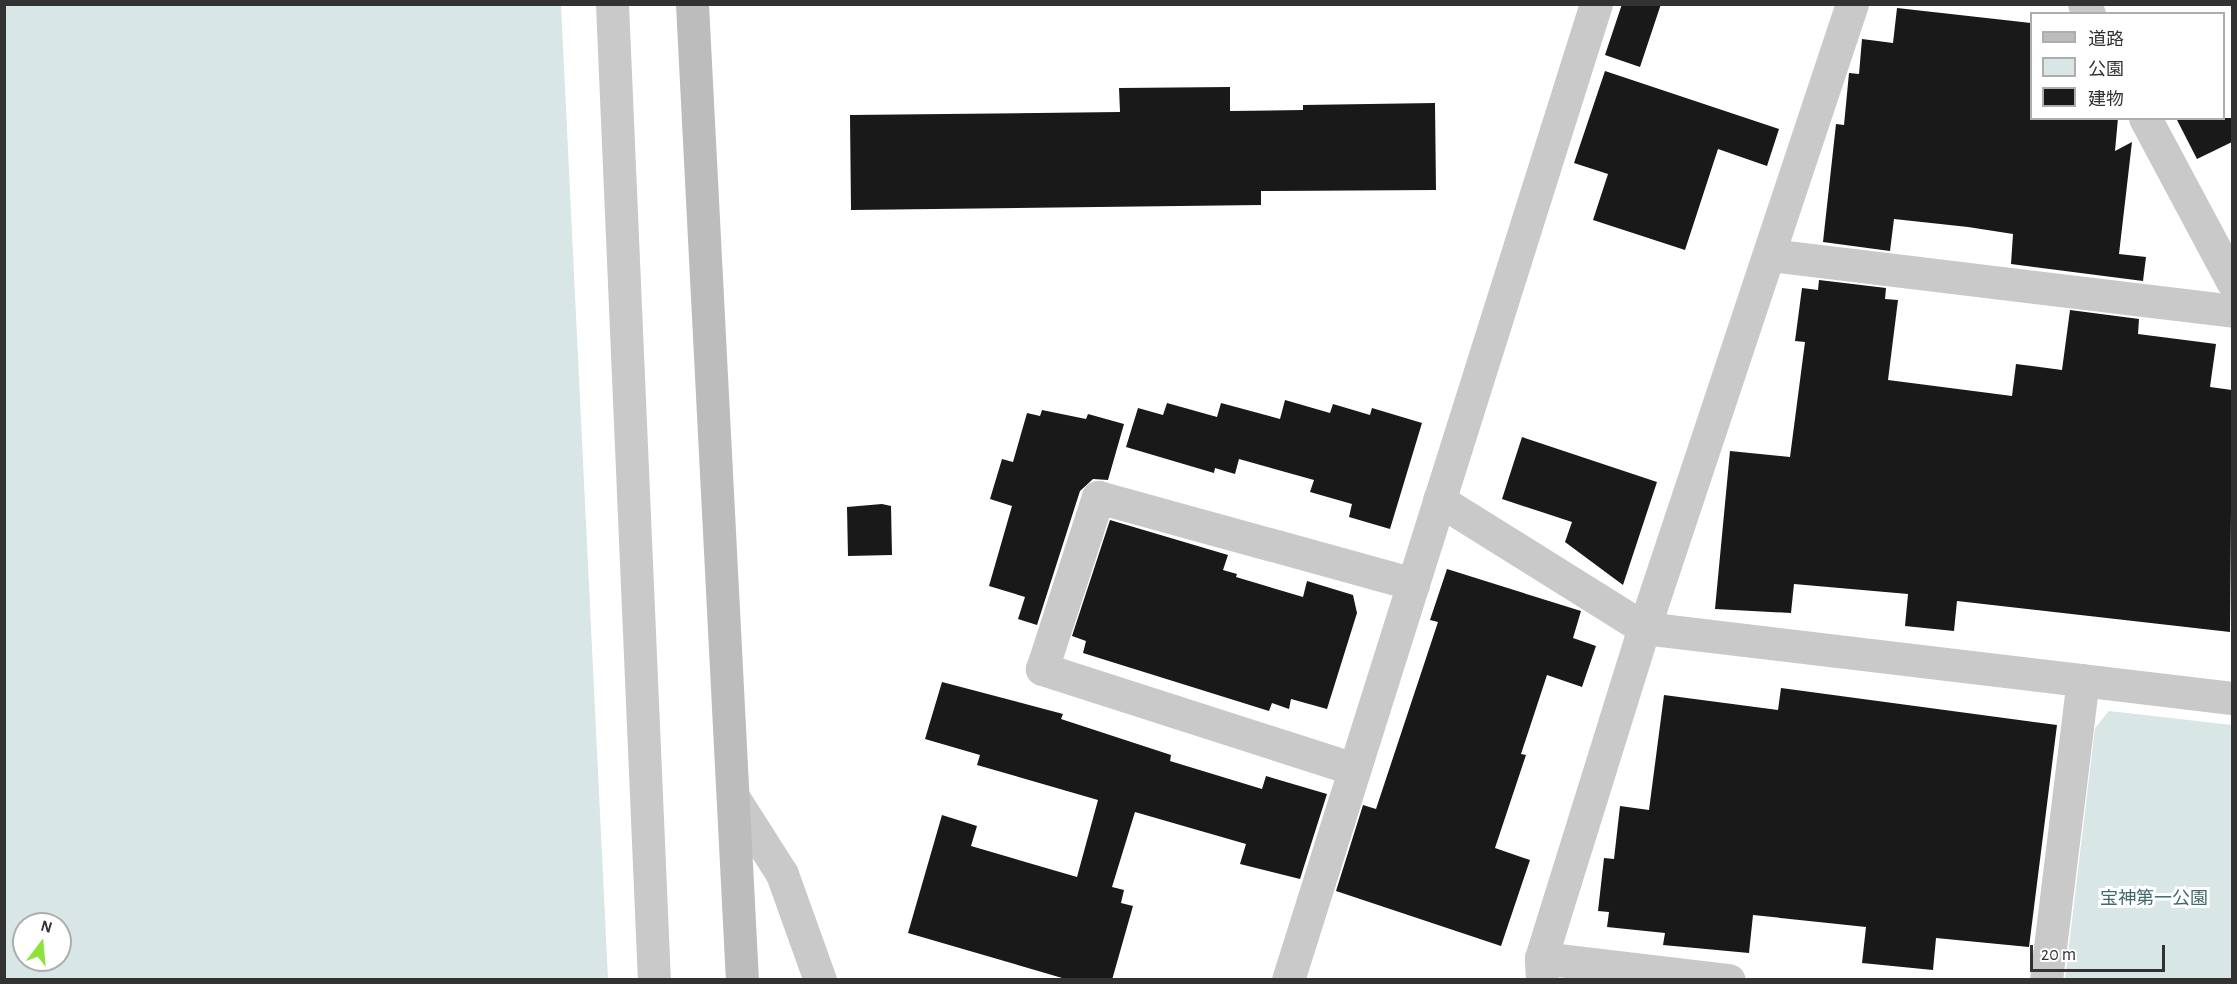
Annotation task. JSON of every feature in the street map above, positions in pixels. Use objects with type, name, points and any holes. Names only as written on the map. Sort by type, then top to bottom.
[{"type":"street","points":[[612,4],[654,980]]},
{"type":"street","points":[[692,4],[742,980]]},
{"type":"street","points":[[1288,980],[1596,4]]},
{"type":"street","points":[[1730,980],[1541,969],[1644,628],[1771,255],[1852,4]]},
{"type":"street","points":[[2146,120],[2232,281]]},
{"type":"street","points":[[1771,255],[2232,311]]},
{"type":"street","points":[[1354,769],[1042,669],[1098,497],[1413,584]]},
{"type":"street","points":[[1439,500],[1644,628],[2232,698]]},
{"type":"street","points":[[2046,980],[2083,680]]},
{"type":"street","points":[[733,797],[782,874],[820,980]]},
{"type":"green space","points":[[5,4],[561,5],[608,979],[5,979]]},
{"type":"green space","name":"宝神第一公園","points":[[2109,711],[2232,725],[2232,979],[2065,979],[2095,728]]},
{"type":"building","points":[[1622,4],[1661,4],[1640,67],[1605,55]]},
{"type":"building","points":[[1897,8],[2030,23],[2030,120],[2118,120],[2115,151],[2132,142],[2119,254],[2146,257],[2143,281],[2011,264],[2013,234],[1968,227],[1894,219],[1890,251],[1823,242],[1836,124],[1844,125],[1849,73],[1859,74],[1862,39],[1893,43]]},
{"type":"building","points":[[1605,71],[1779,129],[1767,166],[1718,149],[1685,250],[1593,220],[1608,174],[1574,163]]},
{"type":"building","points":[[1230,87],[1230,111],[1303,110],[1303,105],[1435,103],[1436,190],[1261,191],[1261,205],[851,210],[850,115],[1120,112],[1119,88]]},
{"type":"building","points":[[2232,118],[2232,142],[2197,159],[2177,120]]},
{"type":"building","points":[[1819,280],[1886,288],[1885,299],[1898,300],[1888,380],[2012,396],[2016,364],[2062,370],[2070,310],[2139,319],[2138,334],[2216,344],[2210,387],[2232,390],[2230,632],[1957,601],[1954,631],[1905,626],[1908,594],[1794,584],[1791,613],[1715,609],[1730,451],[1790,457],[1805,342],[1795,341],[1802,288],[1818,290]]},
{"type":"building","points":[[1285,400],[1330,413],[1333,404],[1370,415],[1372,408],[1422,423],[1390,529],[1349,517],[1352,504],[1310,492],[1314,480],[1239,459],[1235,474],[1215,468],[1214,473],[1126,447],[1138,408],[1163,415],[1167,403],[1217,417],[1221,403],[1280,419]]},
{"type":"building","points":[[1042,410],[1086,419],[1088,414],[1124,424],[1108,480],[1093,479],[1080,491],[1037,625],[1018,619],[1025,597],[989,586],[1012,506],[990,499],[1002,459],[1013,462],[1027,413],[1040,416]]},
{"type":"building","points":[[1522,437],[1657,482],[1623,585],[1565,542],[1572,522],[1502,499]]},
{"type":"building","points":[[882,504],[891,506],[892,555],[848,556],[847,507]]},
{"type":"building","points":[[1110,520],[1228,555],[1223,570],[1237,574],[1236,577],[1303,597],[1307,581],[1353,595],[1357,613],[1327,709],[1291,699],[1289,709],[1272,703],[1269,711],[1083,653],[1086,641],[1072,636]]},
{"type":"building","points":[[1447,569],[1581,611],[1573,638],[1596,646],[1582,687],[1547,675],[1521,754],[1526,755],[1495,848],[1530,860],[1501,946],[1336,891],[1363,805],[1376,809],[1438,622],[1430,620]]},
{"type":"building","points":[[942,682],[1063,714],[1061,719],[1171,755],[1170,761],[1262,789],[1266,776],[1327,794],[1300,879],[1240,864],[1246,844],[1135,812],[1112,887],[1124,890],[1121,903],[1133,906],[1112,980],[1069,980],[908,933],[942,815],[977,826],[971,846],[1077,877],[1098,800],[977,765],[980,755],[925,739]]},
{"type":"building","points":[[1781,688],[2057,725],[2029,947],[1936,938],[1933,970],[1862,963],[1866,927],[1753,915],[1749,953],[1663,945],[1665,933],[1607,927],[1609,912],[1598,911],[1604,858],[1614,859],[1620,806],[1649,810],[1664,695],[1778,710]]}]
